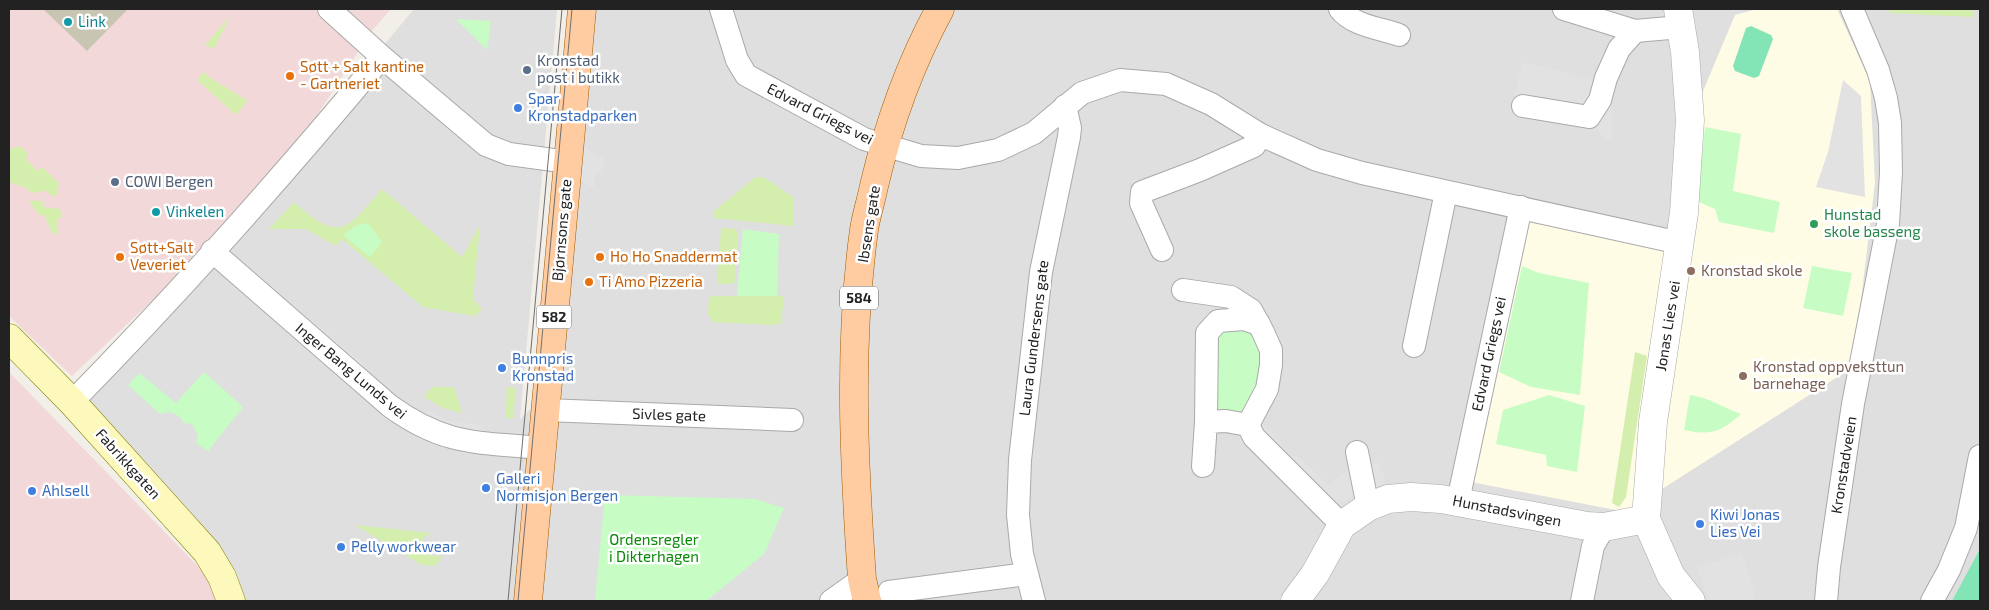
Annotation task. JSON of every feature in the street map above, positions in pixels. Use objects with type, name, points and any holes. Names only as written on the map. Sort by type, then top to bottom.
[{"type":"main road","name":"Bjørnsons gate","points":[[528,601],[582,9]]},
{"type":"main road","name":"Ibsens gate","points":[[873,591],[853,424],[855,338],[864,229],[884,145],[916,54],[940,9]]},
{"type":"main road","name":"Fabrikkgaten","points":[[9,338],[72,402],[207,552],[222,577],[231,601]]},
{"type":"street","points":[[329,9],[382,57],[486,145],[509,154],[568,162]]},
{"type":"street","name":"Edvard Griegs vei","points":[[721,9],[738,60],[746,75],[864,139],[920,156],[958,158],[998,150],[1034,133],[1082,93],[1120,80],[1166,84],[1210,104],[1261,135],[1317,160],[1446,192],[1680,243]]},
{"type":"street","points":[[1340,9],[1344,14],[1367,25],[1399,35]]},
{"type":"street","points":[[1564,9],[1635,31]]},
{"type":"street","name":"Kronstadveien","points":[[1826,601],[1829,567],[1853,404],[1888,224],[1891,172],[1890,123],[1886,98],[1878,70],[1852,9]]},
{"type":"street","points":[[1523,106],[1589,117],[1600,100],[1606,78],[1619,49],[1635,31],[1679,18]]},
{"type":"street","name":"Jonas Lies vei","points":[[1679,18],[1690,120],[1684,213],[1653,422],[1646,519],[1671,576],[1691,601]]},
{"type":"street","points":[[72,402],[122,351],[212,251],[382,57]]},
{"type":"street","name":"Laura Gundersens gate","points":[[1034,601],[1026,574],[1018,515],[1020,460],[1041,272],[1069,137],[1070,128],[1065,106]]},
{"type":"street","points":[[1162,250],[1141,203],[1142,192],[1254,146],[1261,135]]},
{"type":"street","points":[[1414,346],[1446,192]]},
{"type":"street","name":"Edvard Griegs vei","points":[[1458,501],[1521,208]]},
{"type":"street","name":"Inger Bang Lunds vei","points":[[212,251],[390,406],[413,422],[453,439],[542,448]]},
{"type":"street","points":[[1183,290],[1231,297],[1251,310],[1259,324],[1271,350],[1271,365],[1267,389],[1248,425]]},
{"type":"street","points":[[1203,466],[1206,422],[1207,333],[1218,321],[1244,319],[1259,324]]},
{"type":"street","name":"Sivles gate","points":[[546,410],[792,420]]},
{"type":"street","points":[[1206,422],[1226,421],[1248,425]]},
{"type":"street","points":[[1248,425],[1254,437],[1342,525]]},
{"type":"street","points":[[1357,452],[1368,507]]},
{"type":"street","points":[[1932,601],[1949,570],[1966,528],[1980,456]]},
{"type":"street","name":"Hunstadsvingen","points":[[1295,601],[1315,574],[1342,525],[1368,507],[1388,499],[1411,497],[1458,501],[1587,526],[1604,527],[1646,519]]},
{"type":"street","points":[[1582,601],[1593,546],[1604,527]]},
{"type":"street","points":[[831,601],[873,591],[1026,574]]},
{"type":"shaded area","points":[[9,9],[391,9],[371,32],[310,126],[191,264],[72,376],[9,316]]},
{"type":"shaded area","points":[[43,9],[128,9],[87,51]]},
{"type":"shaded area","points":[[414,9],[557,9],[520,419],[557,384],[592,9],[1980,9],[1980,601],[227,601],[81,408]]},
{"type":"shaded area","name":"Kronstad skole","points":[[1757,9],[1837,9],[1870,81],[1875,183],[1853,367],[1626,512],[1471,482],[1529,222],[1690,255],[1701,96],[1735,15]]},
{"type":"shaded area","points":[[1523,62],[1611,85],[1613,138],[1606,139],[1597,130],[1511,106]]},
{"type":"shaded area","points":[[1843,80],[1861,96],[1865,197],[1816,187],[1828,152]]},
{"type":"shaded area","points":[[584,148],[604,159],[603,176],[596,172],[594,188],[581,181]]},
{"type":"shaded area","points":[[253,272],[366,366],[365,375]]},
{"type":"shaded area","points":[[9,372],[219,588],[222,601],[9,601]]},
{"type":"shaded area","points":[[428,410],[448,421],[484,425],[484,434],[421,420]]},
{"type":"shaded area","points":[[1266,427],[1292,457],[1297,456],[1328,485],[1352,467],[1357,493],[1334,508],[1260,434]]},
{"type":"shaded area","points":[[1379,462],[1386,483],[1371,488],[1365,466]]},
{"type":"shaded area","points":[[1742,553],[1756,598],[1746,601],[1709,601],[1697,568]]},
{"type":"green space","points":[[1889,9],[1974,9],[1974,17],[1889,13]]},
{"type":"green space","points":[[231,15],[214,49],[202,44],[206,44]]},
{"type":"green space","points":[[456,19],[491,21],[487,50]]},
{"type":"green space","points":[[1751,26],[1771,35],[1773,39],[1759,76],[1754,78],[1735,71],[1733,66],[1746,28]]},
{"type":"green space","points":[[204,72],[248,101],[236,115],[197,80]]},
{"type":"green space","points":[[1705,127],[1741,134],[1733,191],[1780,202],[1774,233],[1719,222],[1715,209],[1697,201]]},
{"type":"green space","points":[[20,146],[28,153],[26,159],[36,170],[43,168],[59,183],[57,195],[51,196],[47,191],[30,193],[27,188],[11,183],[9,179],[10,149]]},
{"type":"green space","points":[[756,177],[765,178],[794,198],[793,226],[714,218],[714,211]]},
{"type":"green space","points":[[382,189],[462,257],[480,225],[473,299],[482,309],[475,316],[423,307],[342,239],[336,246],[306,229],[269,229],[294,202],[322,223],[332,227],[341,227],[359,215]]},
{"type":"green space","points":[[33,200],[44,202],[44,207],[60,209],[62,217],[57,220],[57,234],[52,233],[44,215],[39,215],[29,202]]},
{"type":"green space","points":[[368,223],[382,242],[370,257],[343,235],[357,225]]},
{"type":"green space","points":[[721,228],[735,229],[738,233],[735,281],[732,284],[717,284]]},
{"type":"green space","points":[[743,229],[779,234],[777,296],[737,296]]},
{"type":"green space","points":[[1522,266],[1539,273],[1589,283],[1580,395],[1531,387],[1499,372]]},
{"type":"green space","points":[[1812,266],[1852,273],[1843,316],[1803,308]]},
{"type":"green space","points":[[784,296],[781,323],[773,325],[713,322],[708,314],[709,297]]},
{"type":"green space","points":[[1225,325],[1254,334],[1265,368],[1254,400],[1240,412],[1229,412],[1209,406],[1213,339]]},
{"type":"green space","points":[[1635,352],[1647,356],[1626,497],[1619,507],[1612,503]]},
{"type":"green space","points":[[204,372],[243,407],[208,451],[196,443],[198,435],[192,424],[184,423],[174,413],[160,414],[128,385],[139,373],[176,403]]},
{"type":"green space","points":[[434,387],[454,387],[462,413],[443,408],[424,397]]},
{"type":"green space","points":[[507,387],[516,388],[513,418],[505,418]]},
{"type":"green space","points":[[1549,395],[1585,406],[1577,472],[1547,466],[1546,455],[1496,444],[1503,410]]},
{"type":"green space","points":[[1690,395],[1710,400],[1741,414],[1721,429],[1715,431],[1701,433],[1684,430]]},
{"type":"green space","name":"Ordensregler i Dikterhagen","points":[[605,495],[755,499],[784,508],[764,554],[706,601],[595,601]]},
{"type":"green space","points":[[355,525],[431,533],[424,537],[423,549],[431,556],[438,556],[442,552],[439,562],[434,566],[422,565]]},
{"type":"green space","points":[[1980,549],[1980,601],[1952,601]]},
{"type":"tram line","points":[[508,601],[562,9]]},
{"type":"tram line","points":[[518,601],[572,9]]},
{"type":"place","name":"Link","points":[[68,22]]},
{"type":"place","name":"Kronstad post i butikk","points":[[527,70]]},
{"type":"place","name":"Søtt + Salt kantine - Gartneriet","points":[[290,76]]},
{"type":"place","name":"Spar Kronstadparken","points":[[518,108]]},
{"type":"place","name":"COWI Bergen","points":[[115,182]]},
{"type":"place","name":"Vinkelen","points":[[156,212]]},
{"type":"place","name":"Hunstad skole basseng","points":[[1814,224]]},
{"type":"place","name":"Søtt+Salt Veveriet","points":[[120,257]]},
{"type":"place","name":"Ho Ho Snaddermat","points":[[600,257]]},
{"type":"place","name":"Kronstad skole","points":[[1691,271]]},
{"type":"place","name":"Ti Amo Pizzeria","points":[[589,282]]},
{"type":"place","name":"Bunnpris Kronstad","points":[[502,368]]},
{"type":"place","name":"Kronstad oppveksttun barnehage","points":[[1743,376]]},
{"type":"place","name":"Galleri Normisjon Bergen","points":[[486,488]]},
{"type":"place","name":"Ahlsell","points":[[32,491]]},
{"type":"place","name":"Kiwi Jonas Lies Vei","points":[[1700,524]]},
{"type":"place","name":"Pelly workwear","points":[[341,547]]}]
